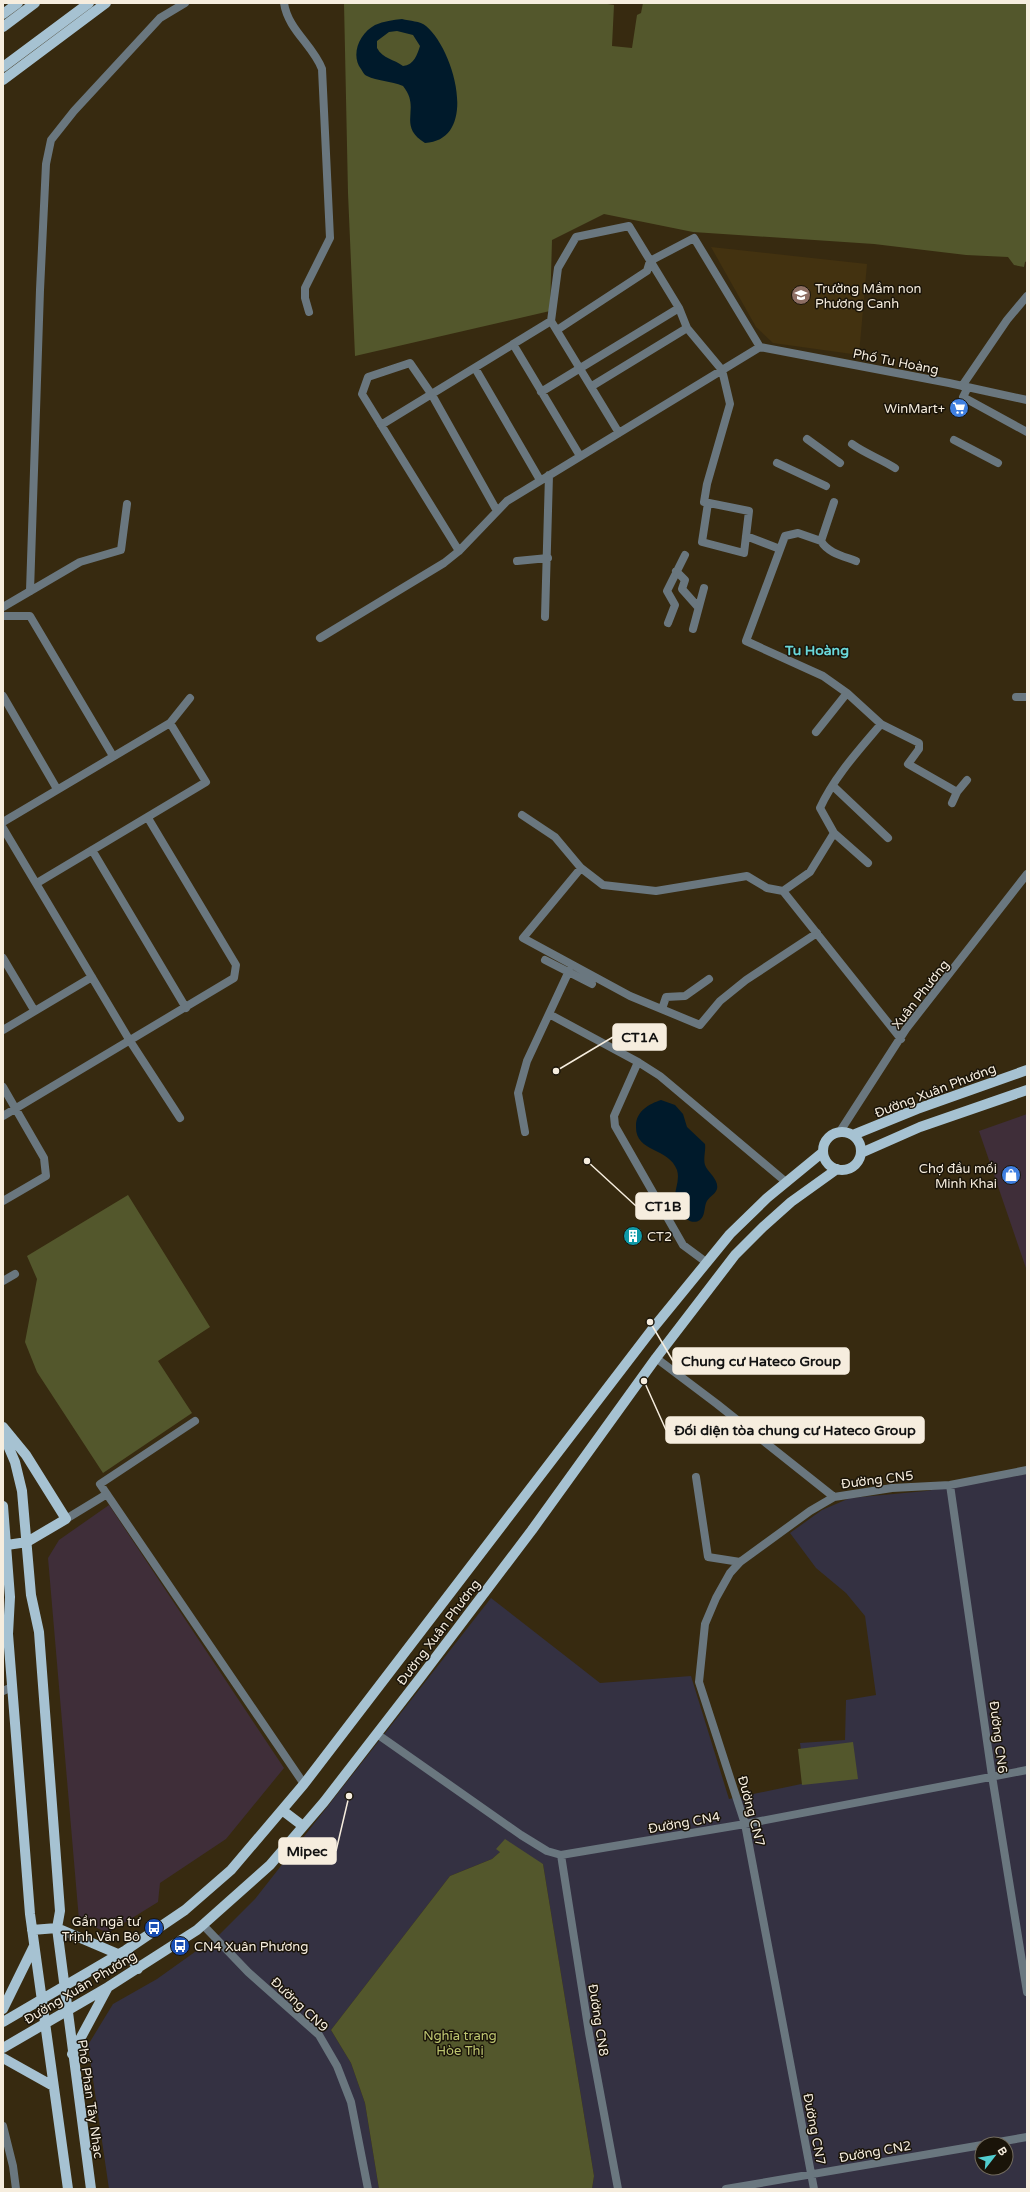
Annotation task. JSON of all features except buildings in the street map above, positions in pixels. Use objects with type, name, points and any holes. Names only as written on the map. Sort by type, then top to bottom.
[{"type":"main road","points":[[3,14],[18,3]]},
{"type":"main road","points":[[3,27],[35,3]]},
{"type":"main road","points":[[3,67],[89,3]]},
{"type":"main road","points":[[3,80],[106,3]]},
{"type":"main road","name":"Đường Xuân Phương","points":[[853,1136],[917,1109],[1027,1070]]},
{"type":"main road","points":[[861,1153],[920,1128],[1027,1090]]},
{"type":"main road","points":[[838,1132],[848,1133],[853,1136],[858,1140],[861,1153],[860,1158],[852,1168],[846,1170],[837,1169],[829,1165],[824,1152],[825,1142],[829,1137],[838,1132]]},
{"type":"main road","name":"Đường Xuân Phương","points":[[3,2022],[122,1952],[185,1910],[210,1890],[254,1845],[304,1784],[654,1327],[706,1262],[735,1228],[786,1182],[824,1152]]},
{"type":"main road","name":"Đường Xuân Phương","points":[[3,2048],[138,1969],[203,1925],[270,1865],[377,1734],[532,1530],[656,1358],[731,1260],[757,1232],[791,1202],[837,1169]]},
{"type":"main road","points":[[3,1426],[26,1454],[66,1519],[27,1542],[7,1545]]},
{"type":"main road","name":"Phố Phan Tây Nhạc","points":[[3,1434],[19,1477],[27,1542],[31,1595],[39,1632],[60,1911],[57,1928],[72,2054],[91,2189]]},
{"type":"main road","points":[[3,1506],[10,1596],[7,1689],[32,1930],[68,2189]]},
{"type":"main road","points":[[282,1810],[303,1826]]},
{"type":"main road","points":[[32,1930],[57,1928],[122,1952],[138,1969]]},
{"type":"main road","points":[[3,2009],[34,1946]]},
{"type":"main road","points":[[72,2054],[108,1987]]},
{"type":"main road","points":[[3,2058],[53,2086]]},
{"type":"street","points":[[30,592],[46,164],[51,140],[74,111],[160,18],[185,3]]},
{"type":"street","points":[[284,3],[286,14],[297,33],[319,61],[322,69],[330,238],[305,288],[305,298],[309,312]]},
{"type":"street","points":[[619,433],[592,386],[551,321],[558,268],[576,237],[629,226],[678,308],[687,328],[722,370],[730,404],[707,484],[704,502],[749,511],[744,553],[702,542],[708,503]]},
{"type":"street","points":[[320,638],[444,563],[459,551],[507,501],[760,347],[694,238],[650,261],[647,271],[557,330]]},
{"type":"street","points":[[1027,296],[1007,320],[965,386],[962,397],[1027,432]]},
{"type":"street","points":[[541,392],[678,308]]},
{"type":"street","points":[[381,426],[551,321]]},
{"type":"street","points":[[592,386],[687,328]]},
{"type":"street","points":[[513,344],[580,456]]},
{"type":"street","name":"Phố Tu Hoàng","points":[[760,347],[965,386],[1027,400]]},
{"type":"street","points":[[459,551],[362,394],[368,377],[410,363],[432,395],[497,511]]},
{"type":"street","points":[[475,368],[540,480]]},
{"type":"street","points":[[807,439],[840,463]]},
{"type":"street","points":[[954,440],[998,463]]},
{"type":"street","points":[[852,444],[865,454],[880,459],[895,468]]},
{"type":"street","points":[[777,463],[826,486]]},
{"type":"street","points":[[545,617],[550,475]]},
{"type":"street","points":[[820,541],[834,502]]},
{"type":"street","points":[[3,607],[80,562],[121,550],[127,504]]},
{"type":"street","points":[[856,561],[834,553],[820,541],[798,533],[785,536],[746,641],[823,676],[848,693],[881,724],[919,743],[919,749],[908,764],[957,792]]},
{"type":"street","points":[[746,536],[780,549]]},
{"type":"street","points":[[668,624],[675,604],[667,591],[685,555]]},
{"type":"street","points":[[517,561],[548,558]]},
{"type":"street","points":[[676,571],[685,580],[682,589],[698,607]]},
{"type":"street","points":[[693,630],[704,588]]},
{"type":"street","points":[[3,616],[30,616],[113,756]]},
{"type":"street","points":[[816,732],[848,693]]},
{"type":"street","points":[[3,696],[57,789]]},
{"type":"street","points":[[1016,697],[1027,698]]},
{"type":"street","points":[[3,822],[170,723],[190,698]]},
{"type":"street","points":[[37,883],[206,782],[170,723]]},
{"type":"street","points":[[868,863],[834,833],[820,808],[833,786],[881,724]]},
{"type":"street","points":[[952,803],[957,792],[967,780]]},
{"type":"street","points":[[833,786],[888,838]]},
{"type":"street","points":[[522,815],[555,837],[581,868],[602,884],[656,891],[747,876],[767,888],[784,891],[901,1039]]},
{"type":"street","points":[[3,1116],[234,978],[236,965],[148,818]]},
{"type":"street","points":[[3,828],[130,1041],[180,1118]]},
{"type":"street","points":[[784,891],[810,872],[834,833]]},
{"type":"street","points":[[92,850],[186,1008]]},
{"type":"street","points":[[581,868],[524,938],[630,996],[700,1025],[720,1001],[772,962],[817,933]]},
{"type":"street","name":"Xuân Phương","points":[[838,1132],[901,1039],[1027,874]]},
{"type":"street","points":[[3,958],[34,1010]]},
{"type":"street","points":[[545,960],[592,984]]},
{"type":"street","points":[[525,1132],[518,1093],[527,1060],[569,971]]},
{"type":"street","points":[[3,1030],[34,1010],[92,977]]},
{"type":"street","points":[[662,1010],[666,997],[675,995],[685,996],[709,979]]},
{"type":"street","points":[[549,1014],[638,1062],[660,1076],[786,1182]]},
{"type":"street","points":[[638,1062],[614,1116],[615,1126],[683,1244],[706,1262]]},
{"type":"street","points":[[3,1087],[44,1158],[46,1176],[3,1202]]},
{"type":"street","points":[[3,1281],[15,1274]]},
{"type":"street","name":"Đường CN5","points":[[656,1358],[717,1404],[834,1497],[892,1488],[950,1485],[1027,1470]]},
{"type":"street","points":[[195,1421],[100,1484],[304,1784]]},
{"type":"street","points":[[696,1477],[708,1557],[740,1562]]},
{"type":"street","name":"Đường CN6","points":[[950,1485],[992,1776],[1027,1992]]},
{"type":"street","points":[[66,1519],[107,1494]]},
{"type":"street","name":"Đường CN7","points":[[814,2189],[745,1824],[699,1682],[705,1624],[730,1573],[740,1562],[804,1516],[834,1497]]},
{"type":"street","points":[[377,1734],[522,1835],[547,1851],[561,1855]]},
{"type":"street","name":"Đường CN4","points":[[561,1855],[745,1824],[1027,1770]]},
{"type":"street","name":"Đường CN8","points":[[561,1855],[589,2033],[618,2189]]},
{"type":"street","name":"Đường CN9","points":[[203,1925],[248,1972],[319,2035],[337,2066],[351,2102],[368,2189]]},
{"type":"street","points":[[3,2126],[10,2152],[16,2189]]},
{"type":"street","points":[[1014,2139],[1027,2137]]},
{"type":"street","name":"Đường CN2","points":[[726,2189],[974,2146]]},
{"type":"shaded area","name":"Trường Mầm non Phương Canh","points":[[711,247],[867,264],[859,355],[773,343],[756,327]]},
{"type":"shaded area","name":"Chợ đầu mối Minh Khai","points":[[1027,1114],[1027,1271],[979,1131]]},
{"type":"shaded area","points":[[1027,1474],[1027,2189],[592,2189],[594,2176],[543,1864],[500,1852],[492,1859],[450,1876],[331,2030],[351,2063],[365,2103],[379,2189],[109,2189],[88,2045],[113,2004],[157,1979],[220,1934],[255,1899],[491,1598],[600,1683],[691,1676],[729,1799],[806,1783],[800,1743],[845,1740],[846,1700],[876,1695],[865,1616],[846,1593],[816,1568],[790,1533],[822,1510],[850,1498],[926,1491]]},
{"type":"shaded area","points":[[109,1505],[284,1768],[226,1839],[160,1883],[158,1902],[108,1933],[79,1920],[48,1558],[59,1540]]},
{"type":"green space","points":[[344,3],[601,3],[614,5],[612,46],[632,48],[637,15],[641,13],[643,3],[1027,3],[1027,261],[1025,262],[1024,267],[1014,265],[1008,257],[966,255],[874,244],[693,232],[604,214],[552,240],[550,311],[355,356],[348,193]]},
{"type":"green space","points":[[128,1195],[210,1327],[158,1361],[192,1413],[103,1473],[37,1372],[25,1342],[37,1279],[27,1256]]},
{"type":"green space","points":[[853,1742],[858,1779],[802,1785],[798,1749]]},
{"type":"green space","name":"Nghĩa trang Hòe Thị","points":[[505,1839],[543,1864],[594,2176],[592,2189],[379,2189],[365,2103],[351,2063],[331,2030],[450,1876],[492,1859],[500,1852],[496,1849]]},
{"type":"water","points":[[402,19],[424,24],[436,38],[445,54],[452,72],[457,92],[457,111],[452,127],[442,138],[425,143],[412,130],[410,123],[410,102],[408,94],[403,86],[366,76],[356,57],[358,44],[365,33],[375,25]],"holes":[[[397,31],[413,35],[420,46],[418,53],[410,64],[403,66],[385,57],[377,48],[377,41],[389,32]]]},
{"type":"water","points":[[661,1100],[675,1105],[683,1114],[687,1127],[705,1144],[705,1165],[715,1179],[717,1185],[715,1193],[705,1205],[703,1216],[700,1220],[695,1222],[683,1216],[677,1206],[675,1197],[678,1174],[673,1163],[667,1157],[646,1146],[637,1135],[636,1126],[638,1116],[648,1106]]},
{"type":"place","name":"Trường Mầm non Phương Canh","points":[[801,295]]},
{"type":"place","name":"WinMart+","points":[[959,408]]},
{"type":"place","name":"CT1A","points":[[556,1071]]},
{"type":"place","name":"CT1B","points":[[587,1161]]},
{"type":"place","name":"Chợ đầu mối Minh Khai","points":[[1011,1175]]},
{"type":"place","name":"CT2","points":[[633,1236]]},
{"type":"place","name":"Chung cư Hateco Group","points":[[650,1322]]},
{"type":"place","name":"Đối diện tòa chung cư Hateco Group","points":[[644,1381]]},
{"type":"place","name":"Mipec","points":[[349,1796]]},
{"type":"place","name":"Gần ngã tư Trịnh Văn Bô","points":[[154,1928]]},
{"type":"place","name":"CN4 Xuân Phương","points":[[180,1946]]},
{"type":"district","name":"Tu Hoàng","points":[[817,650]]}]
